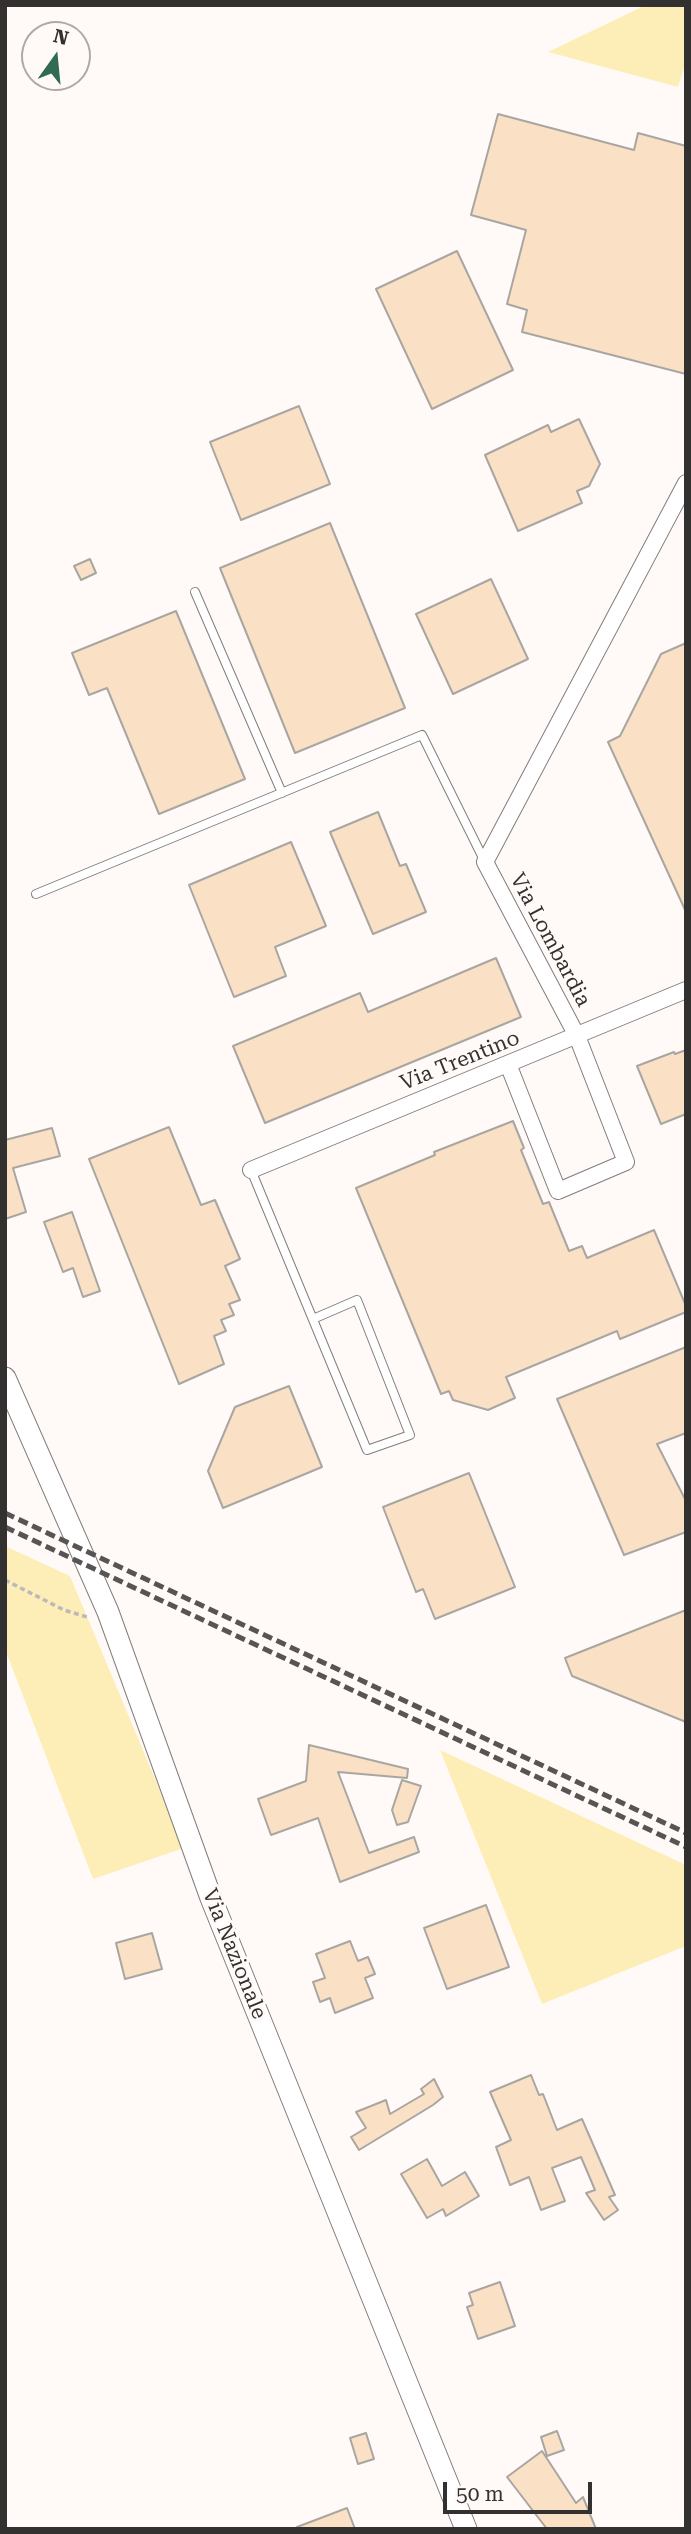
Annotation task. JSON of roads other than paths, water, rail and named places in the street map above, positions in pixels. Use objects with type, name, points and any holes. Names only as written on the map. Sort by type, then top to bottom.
[{"type":"street","name":"Via Lombardia","points":[[508,1064],[558,1191],[626,1163],[577,1035],[485,862],[686,483]]},
{"type":"street","name":"Via Trentino","points":[[251,1170],[686,990]]},
{"type":"street","name":"Via Nazionale","points":[[5,1378],[108,1612],[211,1898],[466,2529]]},
{"type":"lane","points":[[195,592],[282,793]]},
{"type":"lane","points":[[36,894],[422,735],[485,862]]},
{"type":"lane","points":[[251,1170],[367,1450],[410,1435],[356,1300],[313,1319]]},
{"type":"railway","points":[[5,1513],[686,1833]]},
{"type":"railway","points":[[5,1527],[686,1847]]}]
